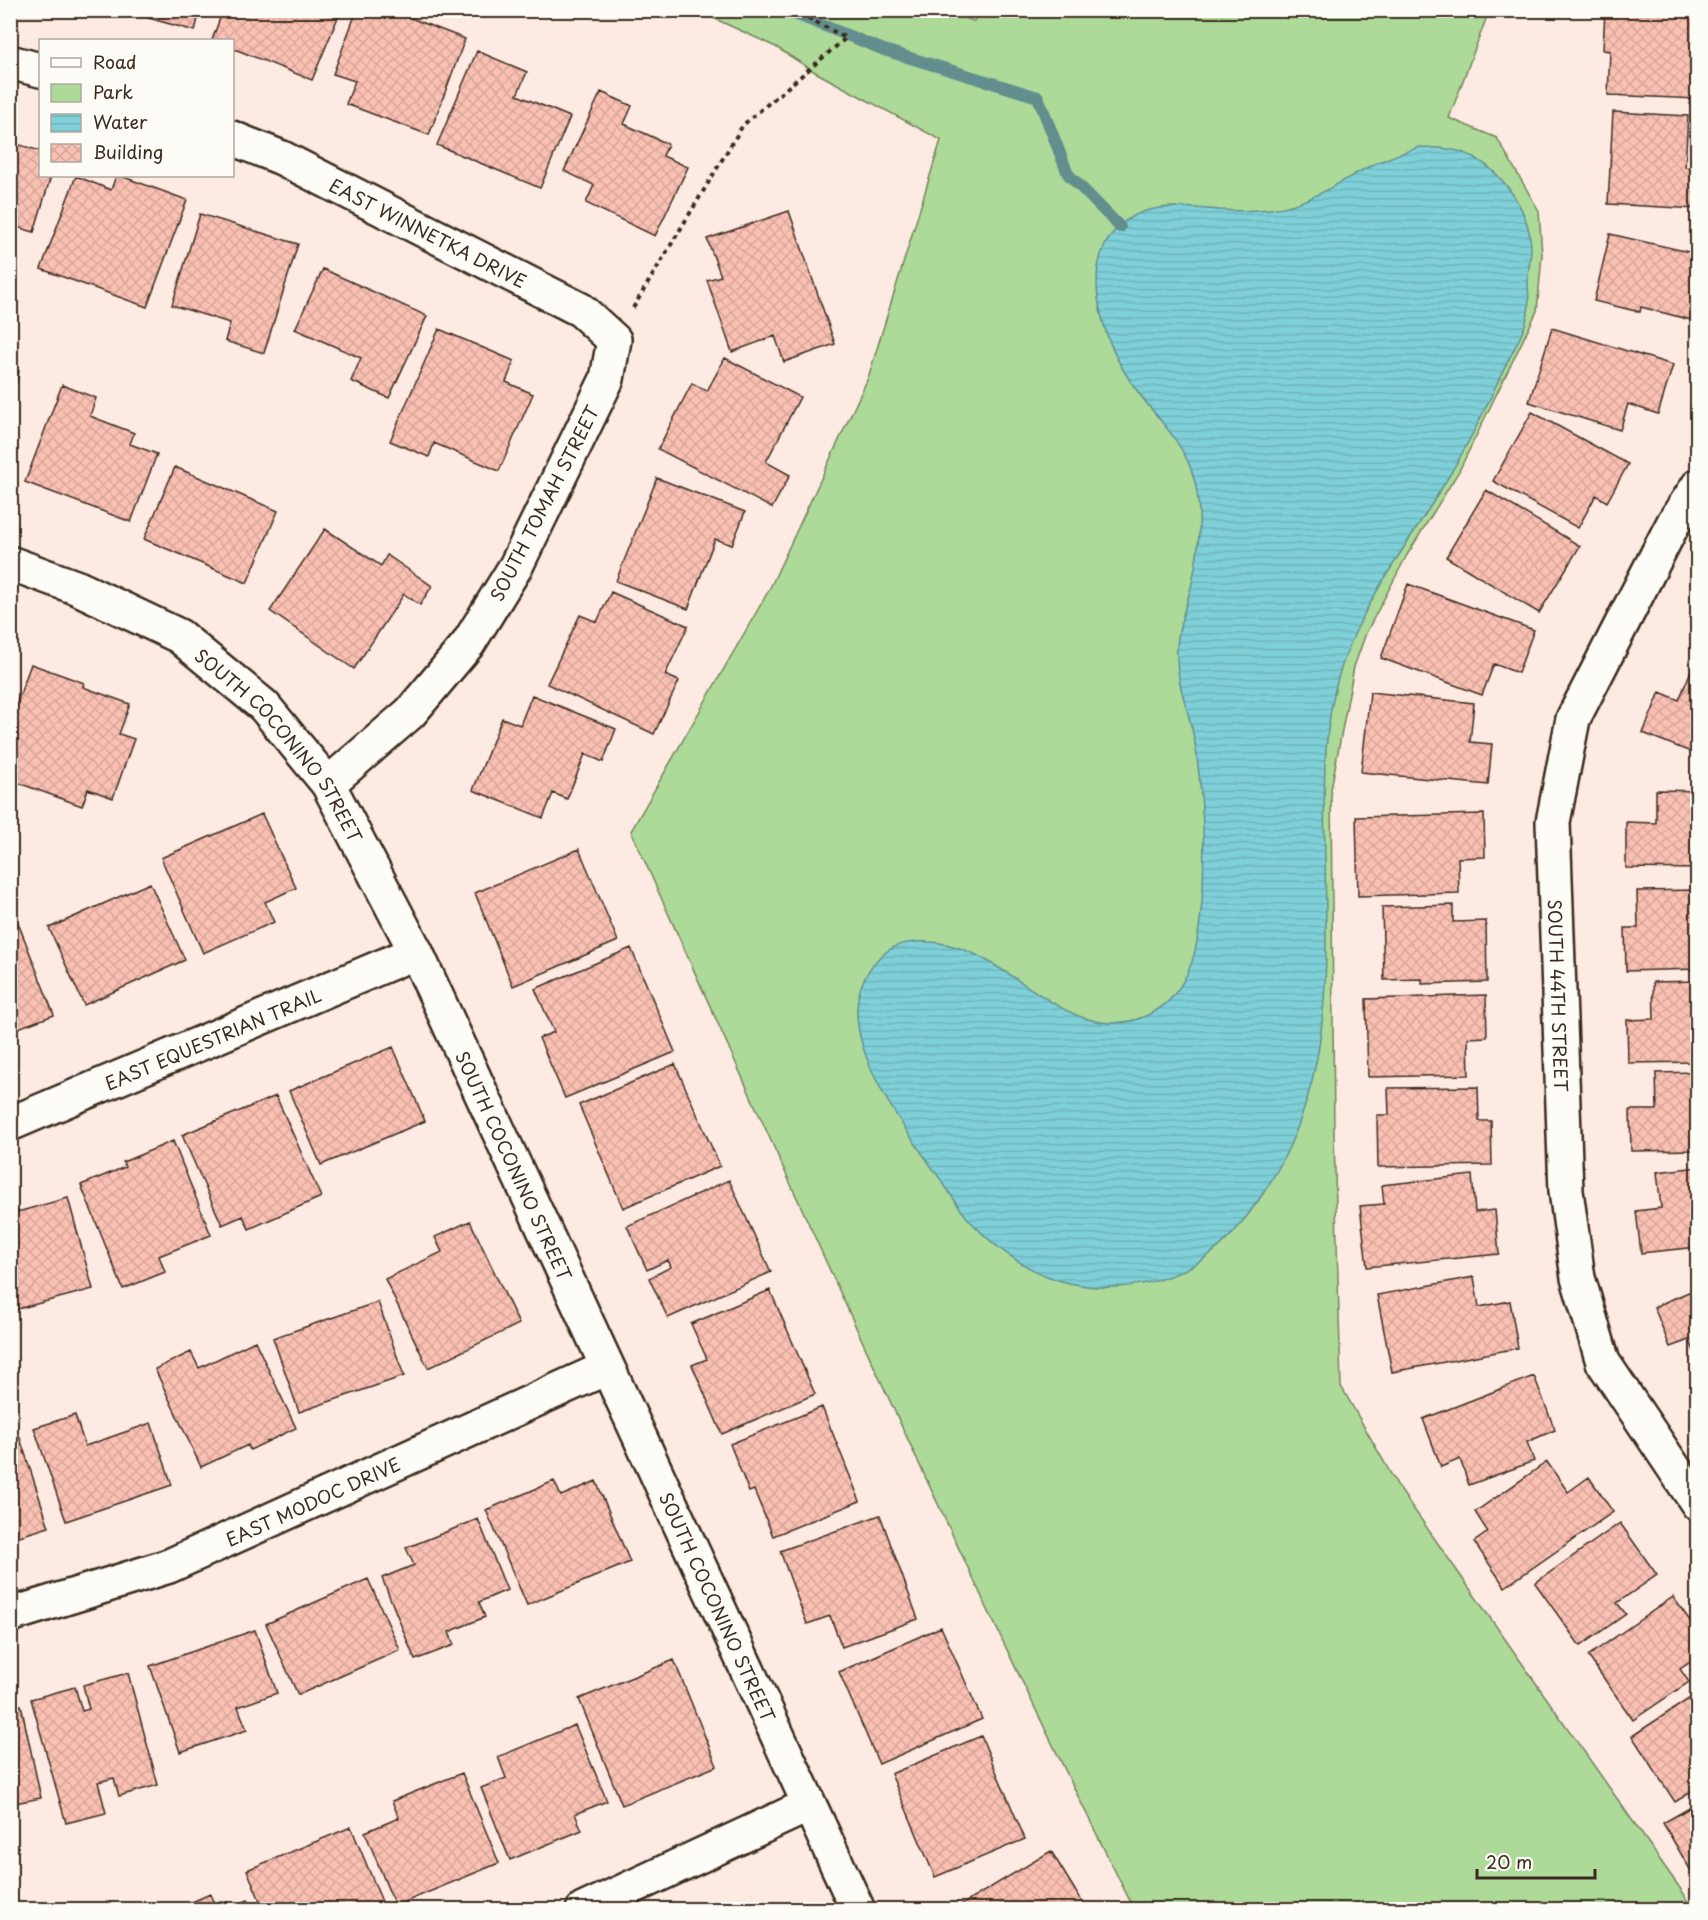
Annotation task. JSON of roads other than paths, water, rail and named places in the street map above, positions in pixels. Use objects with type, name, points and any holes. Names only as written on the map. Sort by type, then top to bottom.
[{"type":"street","points":[[10,62],[39,70]]},
{"type":"street","name":"EAST WINNETKA DRIVE","points":[[234,139],[282,158],[581,310],[614,340]]},
{"type":"street","name":"SOUTH TOMAH STREET","points":[[328,784],[410,713],[468,644],[516,566],[607,379],[614,340]]},
{"type":"street","name":"SOUTH 44TH STREET","points":[[1698,486],[1674,522],[1573,719],[1553,822],[1566,1191],[1578,1278],[1603,1362],[1698,1504]]},
{"type":"street","name":"SOUTH COCONINO STREET","points":[[10,563],[78,588],[179,636],[264,706],[328,784],[416,952],[858,1910]]},
{"type":"street","name":"EAST EQUESTRIAN TRAIL","points":[[10,1124],[416,952]]},
{"type":"street","name":"EAST MODOC DRIVE","points":[[10,1615],[169,1566],[606,1368]]},
{"type":"street","points":[[583,1910],[809,1805]]},
{"type":"water","points":[[1420,147],[1439,148],[1469,155],[1492,170],[1512,193],[1529,233],[1531,247],[1528,276],[1529,309],[1521,336],[1463,451],[1367,608],[1342,664],[1327,735],[1324,816],[1326,961],[1317,1056],[1307,1101],[1290,1145],[1266,1189],[1234,1232],[1200,1261],[1159,1280],[1137,1285],[1092,1286],[1056,1279],[1029,1268],[1004,1252],[960,1209],[901,1123],[875,1077],[865,1054],[859,1031],[857,1008],[859,992],[869,970],[880,957],[901,944],[917,942],[950,945],[980,957],[1066,1010],[1095,1021],[1125,1022],[1157,1010],[1172,997],[1184,980],[1195,951],[1204,868],[1204,842],[1195,743],[1180,684],[1177,660],[1179,631],[1197,555],[1198,497],[1186,457],[1173,436],[1135,388],[1115,354],[1101,312],[1097,291],[1102,251],[1112,234],[1123,223],[1148,210],[1176,207],[1244,211],[1284,207],[1311,198],[1380,161]]},
{"type":"waterway","points":[[785,10],[884,50],[1038,97],[1068,174],[1120,227]]}]
